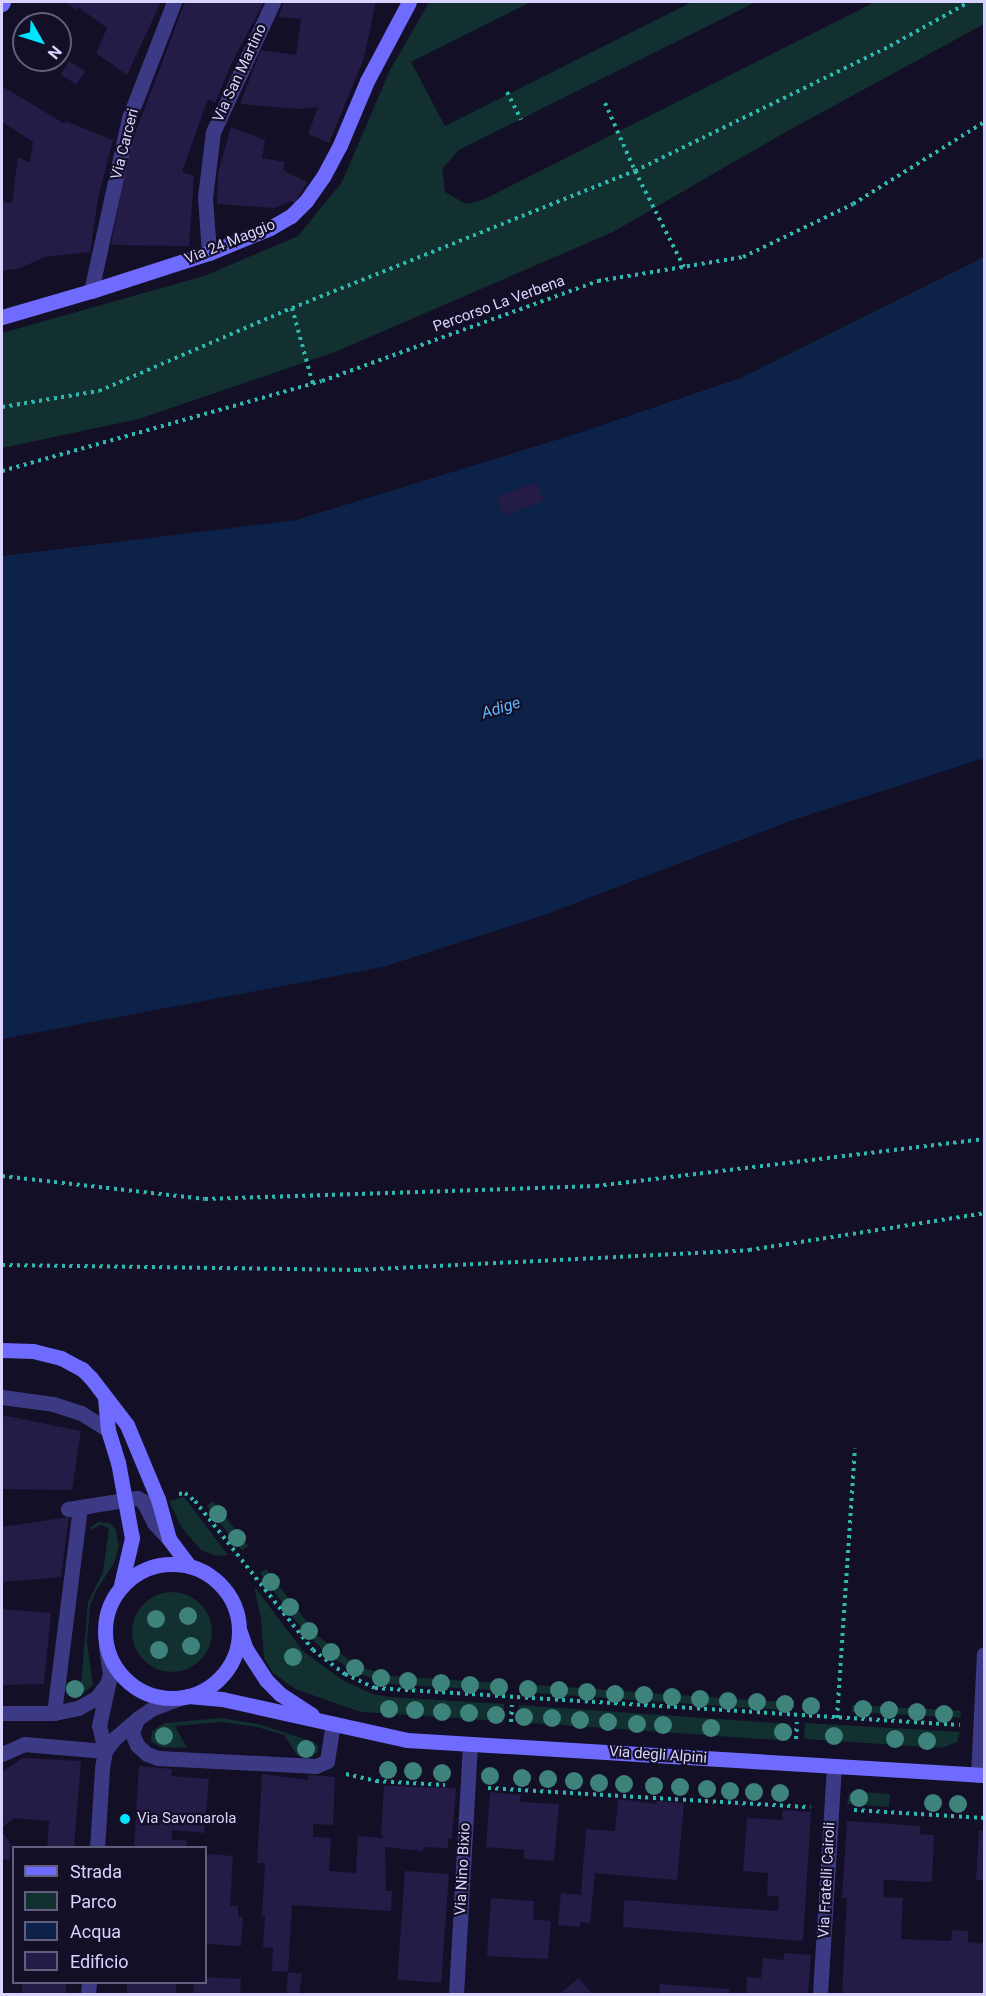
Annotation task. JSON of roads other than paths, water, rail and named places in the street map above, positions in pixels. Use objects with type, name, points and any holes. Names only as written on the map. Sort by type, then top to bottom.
[{"type":"street","name":"Via Carceri","points":[[91,291],[129,118],[174,2]]},
{"type":"street","name":"Via San Martino","points":[[209,253],[205,197],[213,132],[273,2]]},
{"type":"street","name":"Via 24 Maggio","points":[[2,317],[209,253],[270,228],[291,216],[306,201],[340,145],[367,81],[409,2]]},
{"type":"street","points":[[2,1350],[33,1351],[62,1358],[82,1369],[105,1394],[127,1425],[158,1499],[169,1539]]},
{"type":"street","points":[[97,1846],[105,1751],[99,1725],[110,1675],[106,1646],[106,1620],[115,1595],[123,1582],[132,1538],[126,1500],[108,1430],[105,1394]]},
{"type":"street","points":[[2,1396],[34,1400],[81,1413],[108,1430]]},
{"type":"street","points":[[54,1713],[74,1508],[137,1498],[143,1501],[154,1523],[189,1566]]},
{"type":"street","points":[[105,1751],[114,1739],[153,1708],[203,1691],[226,1672],[238,1644],[239,1629],[232,1602],[225,1589],[203,1572],[189,1566],[165,1564],[153,1567],[132,1578],[115,1595]]},
{"type":"street","name":"Via degli Alpini","points":[[239,1629],[246,1649],[266,1680],[296,1706],[333,1725]]},
{"type":"street","points":[[106,1646],[116,1668],[133,1686],[156,1696],[185,1697]]},
{"type":"street","points":[[981,1775],[984,1654]]},
{"type":"street","points":[[2,1713],[54,1713],[89,1704],[102,1692],[110,1675]]},
{"type":"street","name":"Via degli Alpini","points":[[185,1697],[222,1699],[407,1740],[981,1775]]},
{"type":"street","points":[[137,1719],[132,1733],[137,1745],[147,1754],[158,1758],[322,1765],[330,1755],[333,1725]]},
{"type":"street","points":[[2,1754],[24,1744],[105,1751]]},
{"type":"street","name":"Via Nino Bixio","points":[[456,1995],[470,1744]]},
{"type":"street","name":"Via Fratelli Cairoli","points":[[820,1995],[834,1766]]},
{"type":"water","name":"Adige","points":[[984,257],[984,758],[793,820],[544,915],[383,967],[2,1039],[2,556],[296,520],[579,433],[743,377]]},
{"type":"place","name":"Via Savonarola","points":[[125,1819]]}]
